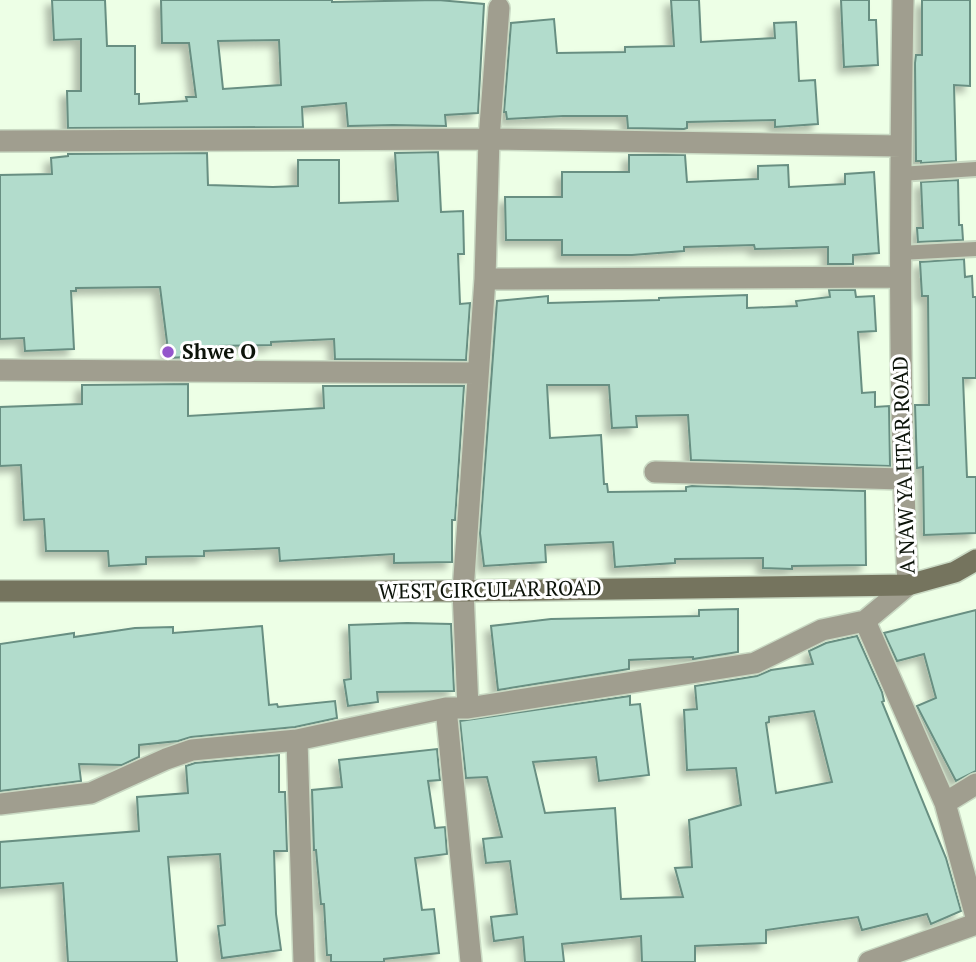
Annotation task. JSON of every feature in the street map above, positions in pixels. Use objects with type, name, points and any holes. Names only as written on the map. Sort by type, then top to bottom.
[{"type":"street","name":"A NAW YA HTAR ROAD","points":[[0,804],[91,793],[166,759],[192,751],[297,740],[446,708],[468,708],[755,663],[822,630],[865,621],[908,585],[902,479],[899,278],[903,0]]},
{"type":"street","points":[[468,708],[463,592],[485,279],[489,139],[499,8]]},
{"type":"street","points":[[0,141],[489,139],[901,146]]},
{"type":"street","points":[[485,279],[899,278]]},
{"type":"street","points":[[0,370],[477,373]]},
{"type":"street","points":[[654,472],[902,479]]},
{"type":"street","name":"WEST CIRCULAR ROAD","points":[[0,592],[463,592],[908,585],[955,572],[976,560]]},
{"type":"street","points":[[865,621],[945,803],[976,917]]},
{"type":"street","points":[[446,708],[471,962]]},
{"type":"street","points":[[297,740],[304,962]]},
{"type":"street","points":[[945,803],[976,784]]},
{"type":"street","points":[[869,962],[976,924]]},
{"type":"lane","points":[[900,174],[976,169]]},
{"type":"lane","points":[[899,253],[976,249]]},
{"type":"building","points":[[52,0],[105,0],[107,46],[135,46],[135,94],[139,94],[139,104],[187,101],[186,97],[196,97],[189,43],[162,43],[161,0],[438,0],[484,4],[478,113],[445,115],[446,126],[348,126],[346,103],[302,107],[303,127],[68,128],[67,91],[81,91],[81,39],[54,40]],"holes":[[[279,40],[281,85],[223,89],[218,41]]]},
{"type":"building","points":[[671,0],[699,0],[701,42],[775,38],[774,23],[796,22],[799,81],[815,80],[818,124],[775,127],[775,120],[687,122],[687,128],[684,129],[628,128],[627,116],[507,119],[504,112],[511,23],[554,19],[557,53],[625,52],[625,47],[674,46]]},
{"type":"building","points":[[841,0],[869,0],[869,20],[876,20],[878,65],[844,67]]},
{"type":"building","points":[[922,0],[970,0],[970,86],[954,85],[956,161],[916,161],[915,63],[916,55],[922,55]]},
{"type":"building","points":[[438,152],[441,212],[463,211],[464,254],[458,254],[460,304],[470,303],[466,360],[335,359],[334,339],[271,342],[271,345],[216,346],[217,355],[169,358],[160,287],[76,288],[76,291],[71,291],[74,349],[25,351],[24,338],[0,339],[0,175],[52,174],[51,158],[68,154],[207,153],[208,185],[298,186],[298,160],[339,160],[339,203],[398,201],[395,153]]},
{"type":"building","points":[[629,155],[685,155],[687,182],[758,179],[758,166],[788,165],[789,187],[845,184],[845,174],[874,172],[879,253],[853,255],[853,264],[828,264],[828,247],[684,247],[684,251],[632,255],[562,255],[562,240],[506,240],[505,197],[562,197],[562,172],[629,172]]},
{"type":"building","points":[[958,180],[959,225],[962,225],[963,240],[918,242],[917,228],[923,228],[921,182]]},
{"type":"building","points":[[964,259],[965,277],[972,276],[973,297],[976,297],[976,378],[963,378],[967,477],[976,477],[976,533],[924,535],[923,467],[917,468],[915,405],[929,405],[928,296],[922,296],[920,262]]},
{"type":"building","points":[[829,290],[855,290],[856,297],[874,296],[876,331],[858,332],[862,393],[875,392],[875,407],[889,406],[890,466],[691,460],[688,415],[636,416],[637,427],[612,428],[609,385],[547,385],[550,438],[601,435],[604,484],[607,484],[608,492],[686,491],[686,487],[692,486],[865,491],[866,565],[763,568],[763,558],[675,559],[675,563],[615,567],[613,542],[545,545],[546,562],[484,566],[480,533],[497,301],[548,296],[548,303],[747,295],[747,308],[797,306],[796,301],[830,297]]},
{"type":"building","points":[[188,384],[188,416],[324,408],[323,386],[464,386],[455,520],[452,520],[452,562],[394,563],[394,554],[280,561],[279,548],[204,551],[204,556],[146,557],[146,564],[109,566],[108,551],[46,551],[44,519],[24,520],[21,465],[0,466],[0,407],[82,404],[82,385]]},
{"type":"building","points":[[738,609],[738,652],[693,659],[629,660],[629,669],[498,690],[491,626],[551,619],[699,616],[699,610]]},
{"type":"building","points":[[976,610],[976,771],[956,781],[917,706],[936,698],[924,654],[897,661],[884,633]]},
{"type":"building","points":[[451,624],[454,691],[377,692],[378,702],[348,706],[344,680],[351,679],[349,625]]},
{"type":"building","points":[[262,626],[269,705],[277,704],[278,707],[335,701],[337,718],[295,727],[139,745],[139,757],[122,765],[79,764],[81,781],[0,791],[0,644],[74,633],[74,637],[135,628],[173,627],[173,633]]},
{"type":"building","points":[[857,636],[882,692],[882,702],[946,858],[961,911],[931,924],[927,914],[862,930],[858,917],[766,930],[766,943],[695,946],[695,962],[642,962],[641,936],[562,944],[564,962],[525,962],[523,937],[494,941],[491,917],[517,914],[510,861],[486,863],[483,839],[502,837],[487,777],[466,778],[460,721],[630,696],[630,705],[640,704],[649,775],[599,781],[596,757],[533,762],[545,813],[615,808],[621,899],[683,897],[675,868],[692,867],[689,820],[741,805],[736,768],[687,770],[684,710],[697,709],[695,686],[813,664],[809,651],[826,643]],"holes":[[[814,711],[832,782],[776,793],[766,723],[769,722],[769,717]]]},
{"type":"building","points":[[437,749],[440,780],[428,781],[435,828],[445,827],[447,854],[415,858],[422,910],[434,909],[439,953],[384,959],[384,962],[331,962],[331,955],[327,955],[324,904],[321,904],[314,850],[312,790],[342,787],[339,760]]},
{"type":"building","points":[[279,755],[279,792],[285,792],[287,851],[274,851],[276,914],[281,950],[222,958],[218,926],[225,925],[220,854],[168,857],[177,962],[68,962],[63,883],[0,888],[0,842],[139,831],[137,797],[188,793],[186,766]]},
{"type":"place","name":"Shwe O","points":[[168,352]]}]
